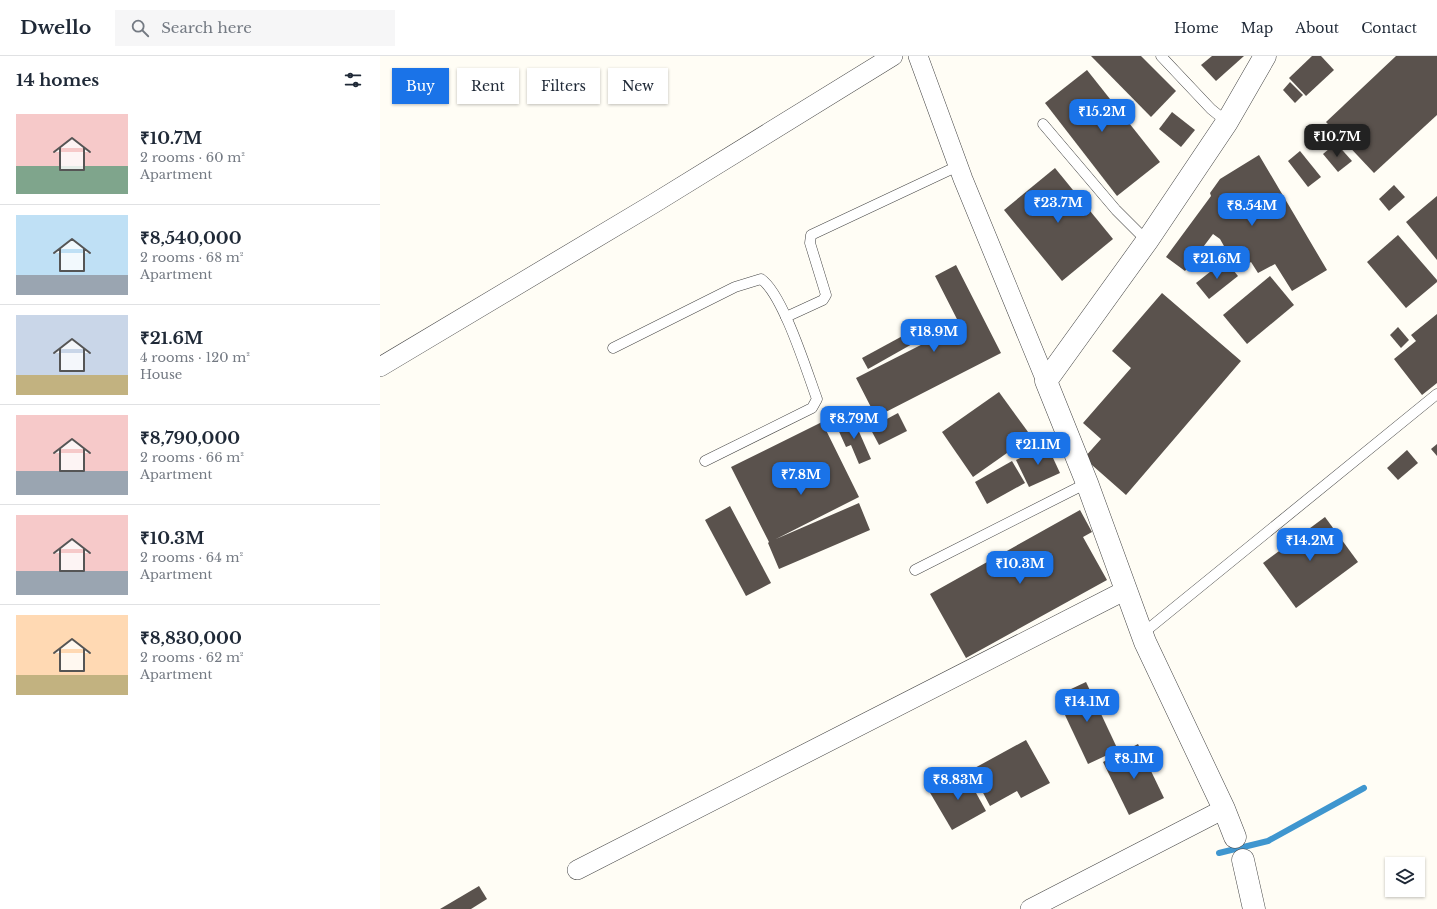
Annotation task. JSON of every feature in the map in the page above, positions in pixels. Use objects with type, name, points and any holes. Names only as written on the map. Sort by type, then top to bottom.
[{"type":"street","points":[[380,367],[653,204],[894,56]]},
{"type":"street","points":[[918,56],[958,166],[1087,483],[1142,634],[1224,809],[1243,860],[1254,909]]},
{"type":"street","points":[[1046,381],[1147,241],[1226,122],[1265,56]]},
{"type":"street","points":[[577,870],[1126,590]]},
{"type":"street","points":[[1030,909],[1224,809]]},
{"type":"lane","points":[[1161,56],[1226,122]]},
{"type":"lane","points":[[1043,124],[1116,210],[1147,241]]},
{"type":"lane","points":[[786,318],[824,300],[826,295],[810,243],[812,235],[958,166]]},
{"type":"lane","points":[[612,348],[735,287],[761,278],[768,283],[786,318],[817,400],[812,408],[705,461]]},
{"type":"lane","points":[[1142,634],[1437,394]]},
{"type":"lane","points":[[915,570],[1087,483]]},
{"type":"building","points":[[1091,56],[1141,56],[1176,91],[1151,117]]},
{"type":"building","points":[[1212,56],[1244,56],[1216,81],[1201,65]]},
{"type":"building","points":[[1312,56],[1321,56],[1334,70],[1306,96],[1289,78]]},
{"type":"building","points":[[1396,56],[1437,56],[1437,115],[1374,173],[1326,122]]},
{"type":"building","points":[[1087,70],[1160,162],[1117,196],[1045,103]]},
{"type":"building","points":[[1290,82],[1303,95],[1295,103],[1283,90]]},
{"type":"building","points":[[1172,112],[1195,130],[1181,147],[1159,129]]},
{"type":"building","points":[[1336,143],[1352,161],[1338,172],[1323,154]]},
{"type":"building","points":[[1300,151],[1321,177],[1308,187],[1288,161]]},
{"type":"building","points":[[1259,155],[1327,270],[1292,291],[1275,264],[1258,273],[1251,262],[1238,271],[1220,239],[1213,234],[1185,271],[1166,257],[1211,196],[1210,193],[1220,179]]},
{"type":"building","points":[[1055,168],[1113,239],[1062,281],[1004,210]]},
{"type":"building","points":[[1394,185],[1405,197],[1389,211],[1379,199]]},
{"type":"building","points":[[1437,196],[1437,260],[1406,222]]},
{"type":"building","points":[[1398,235],[1437,280],[1437,282],[1406,308],[1367,262]]},
{"type":"building","points":[[1225,260],[1238,276],[1209,299],[1196,283]]},
{"type":"building","points":[[956,265],[1001,353],[876,417],[856,378],[960,325],[935,276]]},
{"type":"building","points":[[1270,276],[1294,305],[1247,344],[1223,315]]},
{"type":"building","points":[[1162,293],[1241,361],[1126,495],[1084,458],[1101,439],[1083,423],[1131,368],[1112,351]]},
{"type":"building","points":[[1437,314],[1437,383],[1422,395],[1394,359],[1416,341],[1411,335]]},
{"type":"building","points":[[1398,327],[1409,340],[1401,348],[1390,335]]},
{"type":"building","points":[[908,333],[914,343],[868,369],[862,358]]},
{"type":"building","points":[[999,392],[1031,436],[973,477],[942,432]]},
{"type":"building","points":[[898,413],[907,431],[879,445],[870,428]]},
{"type":"building","points":[[853,418],[871,459],[859,464],[851,445],[846,447],[836,425]]},
{"type":"building","points":[[822,422],[859,497],[776,539],[859,503],[870,530],[779,569],[768,543],[769,542],[731,467]]},
{"type":"building","points":[[1437,444],[1437,456],[1431,449]]},
{"type":"building","points":[[1047,445],[1060,473],[1029,487],[1016,460]]},
{"type":"building","points":[[1407,450],[1418,463],[1398,480],[1387,468]]},
{"type":"building","points":[[1012,461],[1025,483],[987,504],[975,482]]},
{"type":"building","points":[[730,506],[771,583],[746,596],[705,520]]},
{"type":"building","points":[[1080,510],[1092,532],[1083,537],[1107,580],[966,658],[930,594]]},
{"type":"building","points":[[1325,517],[1358,562],[1296,608],[1263,563]]},
{"type":"building","points":[[1086,682],[1118,750],[1088,764],[1056,696]]},
{"type":"building","points":[[1026,740],[1050,783],[1021,798],[1017,791],[990,806],[971,770]]},
{"type":"building","points":[[1138,744],[1164,798],[1129,815],[1103,762]]},
{"type":"building","points":[[964,771],[986,811],[952,830],[929,791]]},
{"type":"building","points":[[479,886],[487,899],[471,909],[440,909]]},
{"type":"waterway","points":[[1219,853],[1268,841],[1364,788]]}]
